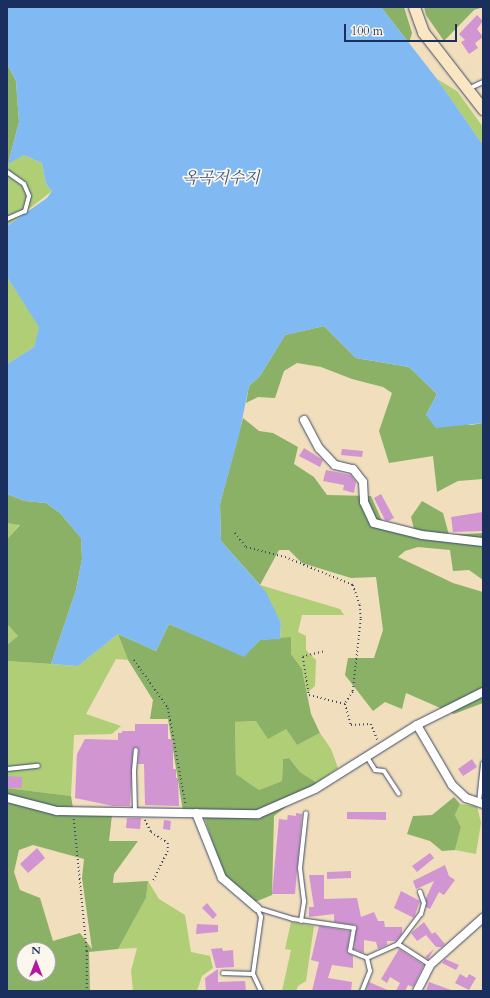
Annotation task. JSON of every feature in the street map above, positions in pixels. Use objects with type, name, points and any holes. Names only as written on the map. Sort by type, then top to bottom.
[{"type":"street","points":[[414,7],[424,32],[483,110]]},
{"type":"street","points":[[304,420],[319,448],[335,465],[353,469],[363,482],[364,502],[374,523],[415,533],[483,542]]},
{"type":"street","points":[[7,798],[57,811],[258,814],[315,789],[417,725],[483,692]]},
{"type":"street","points":[[417,725],[452,784],[466,798],[481,803]]},
{"type":"street","points":[[192,813],[222,878],[257,908]]},
{"type":"street","points":[[417,991],[430,965],[483,918]]},
{"type":"lane","points":[[468,89],[483,82]]},
{"type":"lane","points":[[7,172],[24,184],[29,196],[25,211],[7,219]]},
{"type":"lane","points":[[135,812],[134,771],[136,750]]},
{"type":"lane","points":[[367,757],[376,770],[384,771],[399,794]]},
{"type":"lane","points":[[481,803],[483,763]]},
{"type":"lane","points":[[7,769],[38,766]]},
{"type":"lane","points":[[301,921],[304,901],[300,868],[306,813]]},
{"type":"lane","points":[[257,908],[301,921],[354,928],[350,951],[367,958],[398,944],[421,914],[424,903],[420,892]]},
{"type":"lane","points":[[257,908],[261,918],[253,974],[261,991]]},
{"type":"lane","points":[[398,944],[430,965]]},
{"type":"lane","points":[[362,991],[370,972],[367,958]]},
{"type":"lane","points":[[223,974],[253,974]]},
{"type":"path","points":[[235,533],[246,547],[285,557],[354,585],[360,605],[361,619],[353,692],[345,704],[351,725],[371,724],[380,748]]},
{"type":"path","points":[[323,652],[303,657],[309,695],[345,704]]},
{"type":"path","points":[[134,660],[168,708],[192,813]]},
{"type":"path","points":[[73,811],[87,951],[87,991]]},
{"type":"path","points":[[145,812],[145,823],[151,832],[168,843],[168,851],[153,882]]},
{"type":"green space","points":[[381,7],[404,7],[412,33],[409,43]]},
{"type":"green space","points":[[424,7],[483,7],[474,10],[444,41],[426,15]]},
{"type":"green space","points":[[7,64],[16,81],[19,122],[8,164]]},
{"type":"green space","points":[[437,79],[457,91],[483,127],[483,145]]},
{"type":"green space","points":[[24,155],[42,163],[46,184],[52,191],[7,226],[7,163]]},
{"type":"green space","points":[[7,277],[40,327],[34,347],[7,364]]},
{"type":"green space","points":[[324,326],[356,358],[409,367],[437,394],[426,415],[471,425],[483,423],[483,479],[458,481],[437,492],[433,456],[389,463],[379,431],[392,393],[383,387],[352,379],[321,367],[297,363],[284,371],[275,398],[258,397],[246,403],[249,386],[260,376],[285,335]]},
{"type":"green space","points":[[243,418],[259,431],[273,433],[298,447],[294,464],[314,477],[327,495],[371,496],[383,523],[414,529],[411,517],[422,501],[443,513],[449,535],[483,533],[483,580],[469,570],[453,571],[450,550],[418,547],[405,551],[398,557],[453,583],[483,592],[483,703],[454,714],[406,693],[402,709],[385,702],[373,711],[345,675],[348,658],[374,658],[383,630],[376,577],[351,578],[302,563],[289,550],[279,550],[260,585],[221,541],[220,504]]},
{"type":"green space","points":[[7,494],[25,501],[46,503],[60,513],[81,538],[82,559],[76,590],[51,664],[7,661],[7,645],[18,636],[7,624],[7,539],[20,525],[7,523]]},
{"type":"green space","points":[[7,523],[20,524],[7,539]]},
{"type":"green space","points":[[260,585],[340,609],[344,615],[302,615],[298,632],[306,636],[306,650],[316,660],[315,686],[307,693],[302,669],[291,654],[291,638],[280,639],[281,623]]},
{"type":"green space","points":[[7,624],[18,636],[7,645]]},
{"type":"green space","points":[[169,624],[244,656],[260,640],[291,637],[291,654],[302,669],[311,714],[320,733],[297,745],[286,729],[268,739],[256,721],[235,722],[236,774],[259,790],[282,781],[283,759],[289,758],[300,772],[317,783],[274,816],[272,895],[255,902],[224,876],[202,811],[183,811],[168,719],[150,719],[153,700],[128,660],[118,634],[156,651]]},
{"type":"green space","points":[[118,634],[128,660],[116,659],[86,714],[121,726],[112,734],[74,735],[71,796],[7,788],[7,661],[78,666]]},
{"type":"green space","points":[[256,721],[286,729],[297,745],[320,733],[331,749],[338,768],[317,783],[300,772],[289,758],[283,759],[282,781],[259,790],[236,774],[235,722]]},
{"type":"green space","points":[[7,788],[71,796],[73,808],[112,815],[109,841],[138,841],[114,874],[113,883],[148,881],[146,898],[118,949],[89,952],[90,991],[7,991]],"holes":[[[33,845],[84,859],[82,878],[92,949],[80,933],[53,941],[40,898],[20,890],[14,872],[19,850]]]},
{"type":"green space","points":[[454,797],[460,804],[455,815],[461,827],[455,850],[442,851],[430,841],[407,834],[413,816],[432,815]]},
{"type":"green space","points":[[460,804],[477,806],[481,823],[476,854],[455,850],[461,827],[455,815]]},
{"type":"green space","points":[[148,881],[159,899],[185,915],[191,952],[210,956],[213,968],[202,976],[197,991],[133,991],[131,971],[137,948],[118,949],[146,898]]},
{"type":"green space","points":[[291,922],[314,926],[306,981],[298,986],[296,991],[282,991],[291,950],[285,949]]},
{"type":"water","name":"옥곡저수지","points":[[7,7],[381,7],[437,79],[483,145],[483,423],[436,428],[426,415],[437,394],[409,367],[356,358],[324,326],[285,335],[260,376],[249,386],[239,435],[220,504],[221,541],[266,592],[281,623],[280,639],[260,640],[244,657],[169,624],[156,651],[118,634],[78,666],[51,664],[76,590],[82,559],[81,538],[60,513],[46,503],[25,501],[7,494],[7,364],[34,347],[39,327],[7,277],[7,226],[47,198],[52,191],[46,184],[42,163],[24,155],[8,164],[19,122],[16,81],[7,64]]},
{"type":"building","points":[[477,15],[483,21],[477,29],[483,37],[475,43],[478,48],[469,54],[461,42],[465,40],[459,34]]},
{"type":"building","points":[[304,448],[323,460],[320,467],[299,456]]},
{"type":"building","points":[[342,449],[363,451],[362,457],[341,455]]},
{"type":"building","points":[[326,470],[351,475],[356,482],[354,493],[343,490],[344,485],[323,481]]},
{"type":"building","points":[[381,494],[394,518],[388,521],[385,520],[374,498]]},
{"type":"building","points":[[483,512],[483,531],[453,532],[451,517]]},
{"type":"building","points":[[135,724],[168,724],[168,739],[173,739],[173,769],[176,769],[176,778],[178,778],[179,806],[145,805],[144,764],[138,764],[139,750],[136,747],[133,750],[130,806],[113,806],[75,798],[77,754],[85,739],[118,740],[118,733],[122,733],[122,731],[135,731]]},
{"type":"building","points":[[472,759],[477,767],[463,776],[458,769]]},
{"type":"building","points":[[7,776],[22,777],[22,788],[7,788]]},
{"type":"building","points":[[347,812],[386,812],[386,820],[347,819]]},
{"type":"building","points":[[296,813],[302,814],[295,894],[272,894],[279,819],[287,820],[288,815],[296,816]]},
{"type":"building","points":[[127,818],[141,818],[140,829],[126,828]]},
{"type":"building","points":[[164,820],[171,821],[170,830],[163,829]]},
{"type":"building","points":[[37,848],[45,858],[28,873],[20,864]]},
{"type":"building","points":[[430,853],[434,858],[417,872],[412,866]]},
{"type":"building","points":[[445,865],[449,876],[455,880],[444,895],[439,892],[430,909],[426,907],[426,898],[434,881],[416,889],[413,881]]},
{"type":"building","points":[[351,871],[351,878],[327,879],[327,872]]},
{"type":"building","points":[[309,875],[324,875],[324,899],[357,898],[361,917],[374,912],[378,921],[384,921],[385,927],[402,927],[402,934],[396,941],[387,941],[387,945],[378,949],[376,942],[364,940],[364,953],[354,949],[356,925],[334,922],[334,914],[309,917],[309,907],[314,907]]},
{"type":"building","points":[[401,891],[420,901],[414,918],[394,908]]},
{"type":"building","points":[[207,903],[217,915],[213,919],[202,908]]},
{"type":"building","points":[[424,922],[432,934],[435,932],[445,944],[442,947],[436,947],[426,935],[417,941],[411,933]]},
{"type":"building","points":[[197,924],[218,925],[218,932],[196,934]]},
{"type":"building","points":[[319,926],[350,931],[347,952],[353,956],[353,968],[332,965],[328,978],[352,982],[351,991],[312,991],[319,962],[311,960]]},
{"type":"building","points":[[222,948],[223,951],[233,950],[234,967],[216,968],[211,949]]},
{"type":"building","points":[[399,949],[424,965],[413,987],[408,985],[405,991],[396,991],[400,983],[390,977],[387,983],[381,979]]},
{"type":"building","points":[[434,949],[428,959],[425,957]]},
{"type":"building","points":[[445,959],[459,965],[456,970],[442,963]]},
{"type":"building","points":[[218,969],[218,982],[245,981],[246,991],[206,991],[205,978]]},
{"type":"building","points":[[460,974],[467,978],[469,974],[476,978],[469,990],[455,983]]},
{"type":"building","points":[[369,982],[390,991],[366,991]]},
{"type":"building","points":[[429,982],[451,990],[451,991],[426,991]]}]
